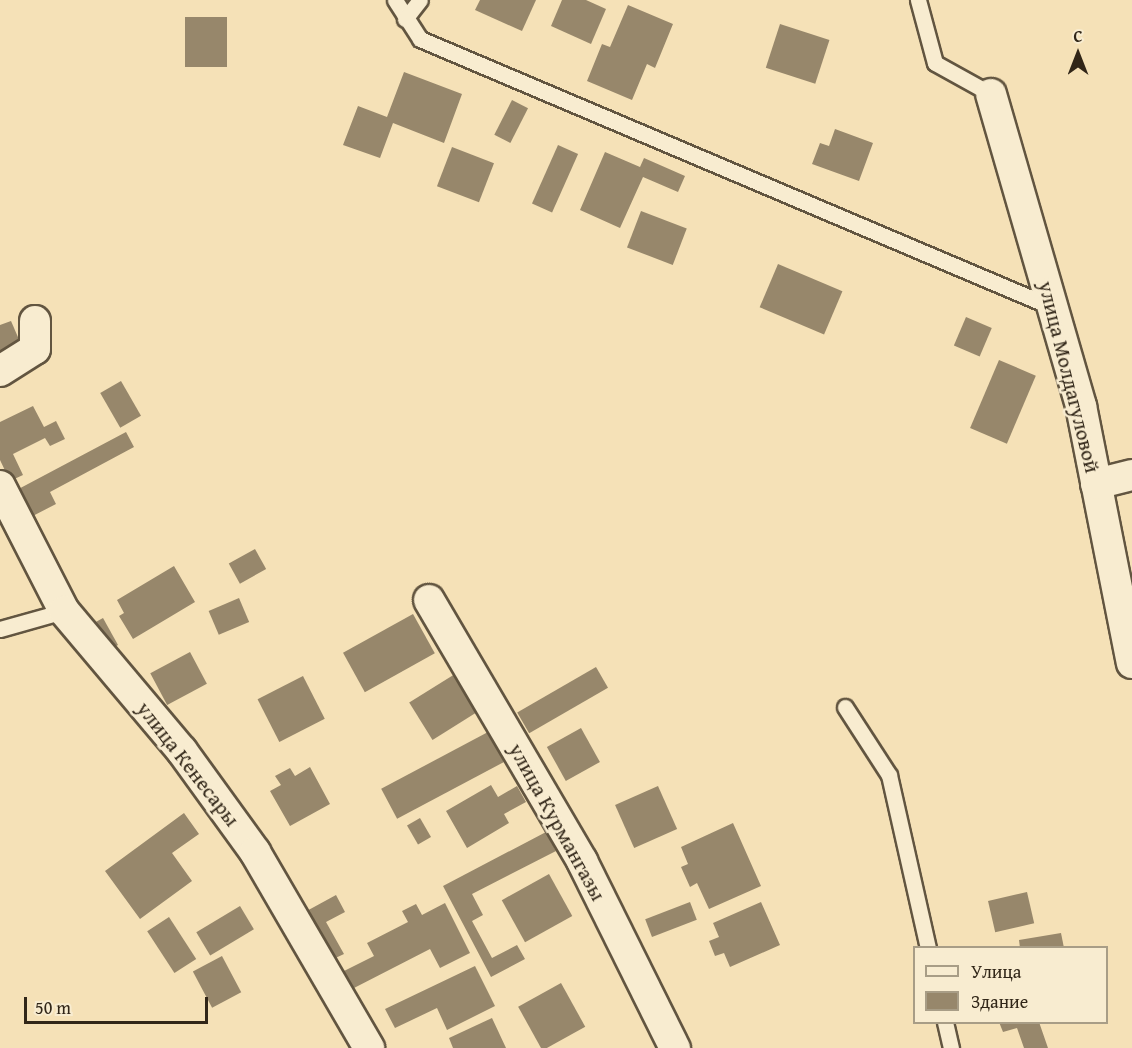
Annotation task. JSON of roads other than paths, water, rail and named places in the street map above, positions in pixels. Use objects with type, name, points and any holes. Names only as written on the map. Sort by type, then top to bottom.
[{"type":"street","name":"улица Молдагуловой","points":[[991,94],[1080,406],[1132,663]]},
{"type":"street","points":[[0,371],[34,349],[34,321]]},
{"type":"street","points":[[1096,484],[1132,475]]},
{"type":"street","name":"улица Кенесары","points":[[0,486],[64,611],[182,751],[255,852],[369,1048]]},
{"type":"street","name":"улица Курмангазы","points":[[429,600],[582,861],[675,1048]]},
{"type":"lane","points":[[395,0],[405,19],[420,39],[1052,307]]},
{"type":"lane","points":[[405,19],[420,0]]},
{"type":"lane","points":[[918,0],[935,63],[991,94]]},
{"type":"lane","points":[[0,628],[64,611]]},
{"type":"lane","points":[[845,707],[889,775],[928,946]]},
{"type":"lane","points":[[945,1024],[951,1048]]}]
